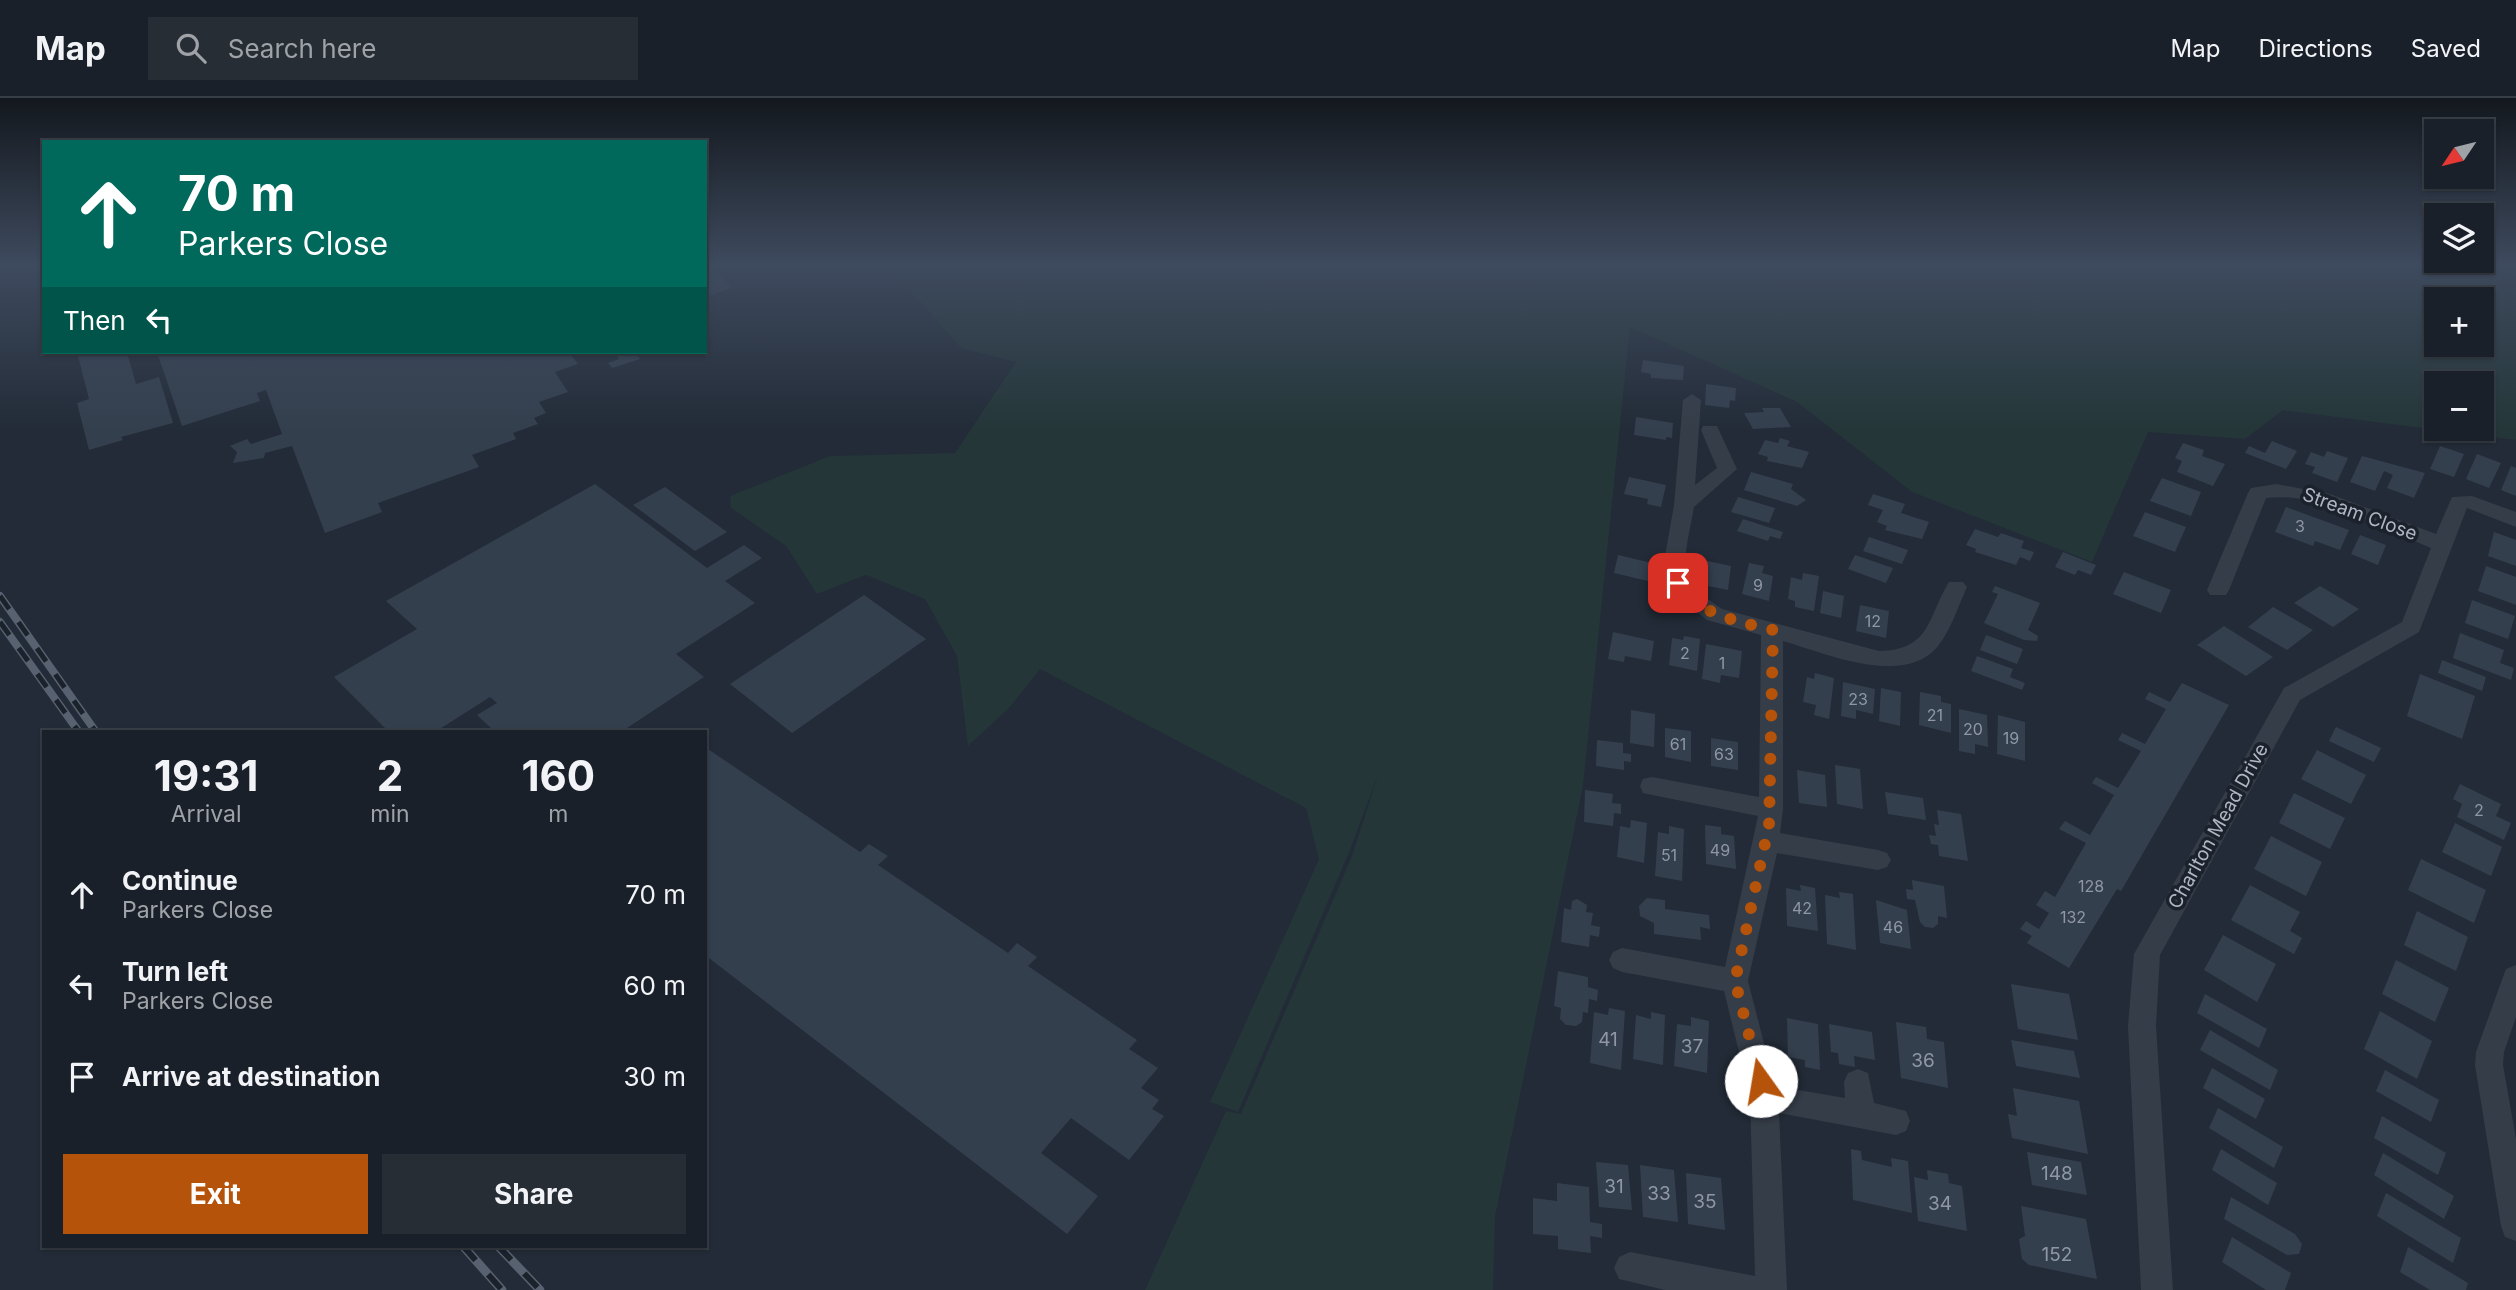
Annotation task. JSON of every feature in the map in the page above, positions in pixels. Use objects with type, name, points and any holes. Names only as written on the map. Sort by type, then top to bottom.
[{"type":"street","points":[[1692,400],[1684,505],[1675,567],[1678,583],[1691,601],[1715,615],[1879,659],[1899,661],[1918,654],[1931,642],[1956,587]]},
{"type":"street","points":[[1684,505],[1727,469],[1710,430]]},
{"type":"street","name":"Stream Close","points":[[2218,590],[2258,493],[2271,489],[2302,492],[2441,544]]},
{"type":"street","name":"Charlton Mead Drive","points":[[2157,1290],[2142,1026],[2147,954],[2292,694],[2411,627],[2459,502],[2472,502],[2516,520]]},
{"type":"street","points":[[1771,1290],[1764,1097],[1735,981],[1767,841],[1771,809],[1773,630]]},
{"type":"street","points":[[1652,786],[1771,809]]},
{"type":"street","points":[[1767,841],[1878,860]]},
{"type":"street","points":[[1639,958],[1735,981]]},
{"type":"street","points":[[2516,978],[2490,1052],[2489,1065],[2516,1226]]},
{"type":"street","points":[[1858,1082],[1860,1115]]},
{"type":"street","points":[[1764,1097],[1896,1121]]},
{"type":"street","points":[[1630,1268],[1668,1282],[1751,1290]]},
{"type":"shaded area","points":[[936,320],[2424,320],[2424,357],[2494,357],[2494,320],[2516,320],[2516,440],[2494,437],[2494,371],[2424,371],[2424,428],[2283,410],[2245,439],[2148,432],[2092,562],[1912,492],[1797,402],[1630,327],[1583,786],[1495,1217],[1493,1290],[1145,1290],[1226,1111],[1241,1114],[1352,856],[1378,775],[1350,850],[1238,1112],[1210,1102],[1319,859],[1306,808],[1040,669],[1009,708],[968,746],[957,656],[925,599],[866,575],[817,594],[786,546],[731,508],[730,496],[830,456],[955,453],[1016,362],[961,348]]},
{"type":"building","points":[[78,354],[134,354],[128,356],[136,384],[159,377],[173,423],[121,437],[123,440],[89,450],[77,403],[89,399]]},
{"type":"building","points":[[158,354],[570,354],[578,364],[555,372],[568,392],[539,402],[546,413],[534,418],[538,424],[513,433],[516,439],[472,455],[479,467],[378,503],[382,512],[325,533],[292,446],[265,453],[264,458],[233,463],[237,452],[230,446],[247,439],[251,444],[282,434],[266,390],[257,393],[260,401],[182,426]]},
{"type":"building","points":[[615,354],[636,354],[640,359],[612,368],[608,363],[619,359]]},
{"type":"building","points":[[1643,360],[1684,366],[1683,380],[1651,378],[1651,374],[1641,372]]},
{"type":"building","points":[[1706,384],[1736,388],[1735,401],[1730,400],[1729,408],[1705,405]]},
{"type":"building","points":[[1762,408],[1780,408],[1791,427],[1753,429],[1744,413],[1764,412]]},
{"type":"building","points":[[1636,417],[1673,423],[1672,438],[1666,437],[1666,440],[1634,435]]},
{"type":"building","points":[[1780,438],[1790,441],[1787,446],[1809,452],[1802,468],[1767,461],[1768,457],[1758,454],[1765,440],[1778,443]]},
{"type":"building","points":[[2272,441],[2297,451],[2286,469],[2245,453],[2249,446],[2265,453]]},
{"type":"building","points":[[2183,443],[2204,450],[2202,456],[2225,464],[2213,486],[2177,472],[2182,461],[2175,458]]},
{"type":"building","points":[[2440,446],[2464,454],[2454,477],[2430,469]]},
{"type":"building","points":[[2327,451],[2348,458],[2337,482],[2312,473],[2315,467],[2305,464],[2311,452],[2324,457]]},
{"type":"building","points":[[2477,454],[2501,463],[2489,488],[2466,479]]},
{"type":"building","points":[[2362,456],[2425,473],[2414,498],[2387,488],[2393,475],[2384,471],[2375,491],[2350,482]]},
{"type":"building","points":[[2511,466],[2516,468],[2516,496],[2501,490]]},
{"type":"building","points":[[1751,472],[1793,484],[1791,489],[1806,500],[1797,506],[1744,490]]},
{"type":"building","points":[[1629,477],[1666,485],[1661,507],[1647,504],[1648,499],[1624,494]]},
{"type":"building","points":[[2162,478],[2201,492],[2191,516],[2150,501]]},
{"type":"building","points":[[595,484],[707,568],[744,545],[762,558],[725,581],[755,603],[676,654],[704,677],[624,730],[493,730],[477,715],[497,703],[490,697],[438,730],[387,730],[334,677],[417,629],[386,601]]},
{"type":"building","points":[[665,487],[727,532],[695,551],[633,505]]},
{"type":"building","points":[[1873,494],[1905,504],[1901,513],[1929,522],[1922,539],[1885,530],[1887,526],[1877,522],[1883,510],[1868,505]]},
{"type":"building","points":[[1738,497],[1775,508],[1769,523],[1731,512]]},
{"type":"building","points":[[2286,507],[2349,530],[2340,550],[2315,541],[2313,546],[2275,532]]},
{"type":"building","points":[[2145,512],[2186,527],[2175,552],[2133,536]]},
{"type":"building","points":[[1743,519],[1783,532],[1780,539],[1770,536],[1768,541],[1737,531]]},
{"type":"building","points":[[1975,529],[1998,537],[2001,533],[2024,541],[2021,548],[2034,552],[2030,561],[2020,557],[2016,565],[1975,552],[1976,549],[1966,545]]},
{"type":"building","points":[[2494,532],[2516,540],[2516,566],[2488,556]]},
{"type":"building","points":[[2360,535],[2386,545],[2378,565],[2351,554]]},
{"type":"building","points":[[1869,537],[1908,550],[1902,564],[1863,551]]},
{"type":"building","points":[[2063,552],[2096,565],[2091,575],[2078,570],[2075,575],[2055,567]]},
{"type":"building","points":[[1618,555],[1656,564],[1652,582],[1614,573]]},
{"type":"building","points":[[1855,555],[1893,568],[1886,583],[1848,569]]},
{"type":"building","points":[[1707,561],[1731,566],[1728,590],[1703,585]]},
{"type":"building","points":[[1749,563],[1764,566],[1762,573],[1773,576],[1769,601],[1742,594]]},
{"type":"building","points":[[2486,566],[2516,577],[2516,605],[2478,591]]},
{"type":"building","points":[[2124,572],[2171,590],[2161,613],[2113,594]]},
{"type":"building","points":[[1803,573],[1819,576],[1814,611],[1795,607],[1795,601],[1788,599],[1791,577],[1802,580]]},
{"type":"building","points":[[1995,586],[2040,603],[2028,630],[2038,636],[2037,641],[2024,640],[1984,623],[1998,594],[1992,592]]},
{"type":"building","points":[[2320,586],[2359,609],[2333,627],[2294,603]]},
{"type":"building","points":[[1823,591],[1844,596],[1841,618],[1820,613]]},
{"type":"building","points":[[864,595],[926,639],[792,733],[730,684]]},
{"type":"building","points":[[2472,600],[2515,616],[2508,639],[2465,623]]},
{"type":"building","points":[[1860,605],[1889,611],[1886,638],[1856,631]]},
{"type":"building","points":[[2273,607],[2313,630],[2287,650],[2248,627]]},
{"type":"building","points":[[2224,626],[2273,657],[2246,676],[2197,645]]},
{"type":"building","points":[[1613,632],[1654,641],[1651,661],[1625,656],[1624,662],[1608,659]]},
{"type":"building","points":[[2460,633],[2504,650],[2500,663],[2514,668],[2511,680],[2453,658]]},
{"type":"building","points":[[1986,635],[2023,649],[2017,664],[1980,650]]},
{"type":"building","points":[[1684,636],[1700,639],[1697,671],[1669,665],[1672,638],[1683,640]]},
{"type":"building","points":[[1706,644],[1742,651],[1739,678],[1721,675],[1720,683],[1702,679]]},
{"type":"building","points":[[1977,656],[2013,669],[2010,677],[2025,683],[2022,690],[1971,671]]},
{"type":"building","points":[[2442,660],[2486,677],[2482,691],[2438,673]]},
{"type":"building","points":[[1815,673],[1834,678],[1829,719],[1814,715],[1816,705],[1803,702],[1807,677],[1814,679]]},
{"type":"building","points":[[2420,674],[2475,696],[2462,739],[2407,716]]},
{"type":"building","points":[[1843,682],[1875,689],[1873,714],[1856,710],[1856,719],[1841,716]]},
{"type":"building","points":[[2182,683],[2229,705],[2121,891],[2117,889],[2069,968],[2027,943],[2032,936],[2020,929],[2026,921],[2039,929],[2049,913],[2036,905],[2045,891],[2055,897],[2086,843],[2059,829],[2065,821],[2090,835],[2114,795],[2092,783],[2096,777],[2118,788],[2141,751],[2118,740],[2122,733],[2145,744],[2166,709],[2145,699],[2149,692],[2170,702]]},
{"type":"building","points":[[1881,688],[1901,692],[1900,726],[1879,721]]},
{"type":"building","points":[[1920,692],[1941,696],[1941,702],[1951,704],[1951,733],[1919,725]]},
{"type":"building","points":[[1959,709],[1987,715],[1988,747],[1975,744],[1975,754],[1959,751]]},
{"type":"building","points":[[1631,710],[1655,714],[1654,747],[1630,743]]},
{"type":"building","points":[[1998,715],[2025,722],[2025,761],[1997,754]]},
{"type":"building","points":[[2336,727],[2381,748],[2374,762],[2329,741]]},
{"type":"building","points":[[1665,728],[1691,731],[1691,762],[1665,757]]},
{"type":"building","points":[[1711,738],[1738,742],[1738,770],[1711,766]]},
{"type":"building","points":[[1597,740],[1623,743],[1623,753],[1631,754],[1631,762],[1624,761],[1624,770],[1596,766]]},
{"type":"building","points":[[707,748],[860,852],[869,844],[888,856],[878,865],[1008,953],[1017,943],[1037,957],[1028,966],[1137,1040],[1129,1049],[1158,1068],[1141,1088],[1159,1100],[1152,1109],[1164,1116],[1129,1160],[1071,1118],[1041,1153],[1098,1196],[1067,1234],[707,957]]},
{"type":"building","points":[[2317,750],[2366,775],[2351,804],[2301,779]]},
{"type":"building","points":[[1835,765],[1860,769],[1863,809],[1837,804]]},
{"type":"building","points":[[1797,770],[1825,775],[1827,807],[1799,803]]},
{"type":"building","points":[[2460,784],[2501,804],[2496,816],[2511,823],[2504,840],[2457,817],[2462,804],[2453,799]]},
{"type":"building","points":[[1585,790],[1613,794],[1612,803],[1621,804],[1621,814],[1614,813],[1613,826],[1584,822]]},
{"type":"building","points":[[1885,792],[1923,798],[1926,820],[1888,814]]},
{"type":"building","points":[[2294,793],[2345,818],[2330,849],[2279,823]]},
{"type":"building","points":[[1937,810],[1961,814],[1968,861],[1939,856],[1938,845],[1931,844],[1929,835],[1936,836],[1934,824],[1939,825]]},
{"type":"building","points":[[1631,820],[1647,823],[1644,863],[1617,857],[1620,826],[1630,828]]},
{"type":"building","points":[[2455,823],[2502,847],[2491,876],[2442,852]]},
{"type":"building","points":[[1705,825],[1721,827],[1721,834],[1734,836],[1736,869],[1706,864]]},
{"type":"building","points":[[1669,826],[1684,829],[1682,881],[1655,876],[1658,832],[1669,834]]},
{"type":"building","points":[[2271,836],[2322,862],[2306,896],[2254,869]]},
{"type":"building","points":[[2421,859],[2486,890],[2474,923],[2408,890]]},
{"type":"building","points":[[1912,880],[1944,886],[1947,918],[1938,916],[1938,924],[1933,928],[1925,927],[1920,922],[1915,900],[1907,899],[1906,889],[1913,890]]},
{"type":"building","points":[[1800,885],[1815,888],[1818,931],[1787,926],[1786,888],[1801,891]]},
{"type":"building","points":[[2250,885],[2300,912],[2290,931],[2302,938],[2294,954],[2231,920]]},
{"type":"building","points":[[1839,892],[1853,894],[1856,950],[1827,944],[1825,895],[1840,898]]},
{"type":"building","points":[[1647,898],[1665,900],[1665,909],[1709,915],[1710,929],[1700,927],[1701,940],[1654,934],[1654,923],[1640,916],[1639,906]]},
{"type":"building","points":[[1577,899],[1587,905],[1586,912],[1593,913],[1591,925],[1600,927],[1599,937],[1590,935],[1589,947],[1561,942],[1564,908],[1571,910],[1572,901]]},
{"type":"building","points":[[1876,900],[1907,910],[1911,949],[1880,943]]},
{"type":"building","points":[[2417,911],[2468,937],[2456,971],[2404,945]]},
{"type":"building","points":[[2223,935],[2276,964],[2257,1002],[2204,970]]},
{"type":"building","points":[[2396,960],[2449,988],[2435,1022],[2382,994]]},
{"type":"building","points":[[1558,971],[1588,977],[1588,987],[1598,990],[1597,1001],[1589,999],[1588,1013],[1583,1012],[1582,1022],[1576,1026],[1566,1025],[1560,1019],[1561,1008],[1554,1006]]},
{"type":"building","points":[[2011,984],[2069,994],[2078,1040],[2018,1029]]},
{"type":"building","points":[[2205,994],[2267,1029],[2259,1048],[2197,1013]]},
{"type":"building","points":[[1609,1008],[1625,1011],[1621,1070],[1590,1063],[1594,1012],[1608,1015]]},
{"type":"building","points":[[2380,1011],[2432,1041],[2417,1079],[2364,1049]]},
{"type":"building","points":[[1651,1012],[1665,1015],[1663,1065],[1633,1059],[1636,1015],[1651,1019]]},
{"type":"building","points":[[1691,1017],[1709,1021],[1707,1073],[1674,1066],[1677,1024],[1691,1026]]},
{"type":"building","points":[[1787,1018],[1818,1024],[1820,1070],[1805,1067],[1805,1060],[1788,1057]]},
{"type":"building","points":[[1896,1022],[1926,1027],[1927,1039],[1944,1042],[1948,1088],[1901,1078]]},
{"type":"building","points":[[1829,1024],[1872,1032],[1875,1060],[1854,1056],[1855,1067],[1839,1064],[1838,1053],[1831,1052]]},
{"type":"building","points":[[2210,1030],[2278,1070],[2270,1090],[2200,1050]]},
{"type":"building","points":[[2011,1040],[2074,1051],[2080,1078],[2016,1066]]},
{"type":"building","points":[[2212,1068],[2265,1099],[2256,1119],[2203,1088]]},
{"type":"building","points":[[2385,1070],[2439,1100],[2431,1122],[2376,1091]]},
{"type":"building","points":[[2013,1088],[2079,1101],[2088,1154],[2012,1138],[2008,1114],[2017,1116]]},
{"type":"building","points":[[2218,1108],[2283,1147],[2274,1168],[2209,1128]]},
{"type":"building","points":[[2382,1116],[2446,1153],[2438,1175],[2374,1138]]},
{"type":"building","points":[[1851,1149],[1861,1151],[1862,1160],[1892,1167],[1891,1158],[1908,1161],[1912,1213],[1853,1200]]},
{"type":"building","points":[[2221,1149],[2277,1183],[2268,1205],[2212,1170]]},
{"type":"building","points":[[2027,1152],[2081,1162],[2087,1195],[2032,1185]]},
{"type":"building","points":[[2383,1153],[2454,1196],[2444,1219],[2374,1175]]},
{"type":"building","points":[[1596,1162],[1628,1165],[1632,1210],[1599,1207]]},
{"type":"building","points":[[1640,1165],[1674,1170],[1678,1222],[1643,1217]]},
{"type":"building","points":[[1927,1170],[1948,1174],[1949,1183],[1962,1186],[1967,1231],[1918,1221],[1914,1177],[1928,1180]]},
{"type":"building","points":[[1686,1173],[1721,1178],[1725,1230],[1688,1224]]},
{"type":"building","points":[[1557,1183],[1589,1187],[1590,1222],[1602,1224],[1602,1238],[1590,1236],[1591,1253],[1558,1249],[1558,1236],[1533,1234],[1533,1198],[1557,1201]]},
{"type":"building","points":[[2386,1193],[2461,1238],[2453,1263],[2377,1216]]},
{"type":"building","points":[[2231,1197],[2295,1234],[2302,1244],[2299,1254],[2287,1255],[2224,1219]]},
{"type":"building","points":[[2021,1206],[2086,1219],[2097,1279],[2029,1265],[2022,1259],[2019,1239],[2025,1236]]},
{"type":"building","points":[[2232,1237],[2291,1273],[2285,1290],[2266,1290],[2222,1262]]},
{"type":"building","points":[[2408,1247],[2468,1283],[2466,1290],[2430,1290],[2400,1272]]},
{"type":"railway","points":[[0,596],[95,730]]},
{"type":"railway","points":[[0,622],[78,730]]},
{"type":"railway","points":[[465,1248],[502,1290]]},
{"type":"railway","points":[[500,1248],[540,1290]]},
{"type":"route","points":[[1678,583],[1691,601],[1715,615],[1773,630],[1771,809],[1767,841],[1735,968],[1735,981],[1761,1081]]}]
